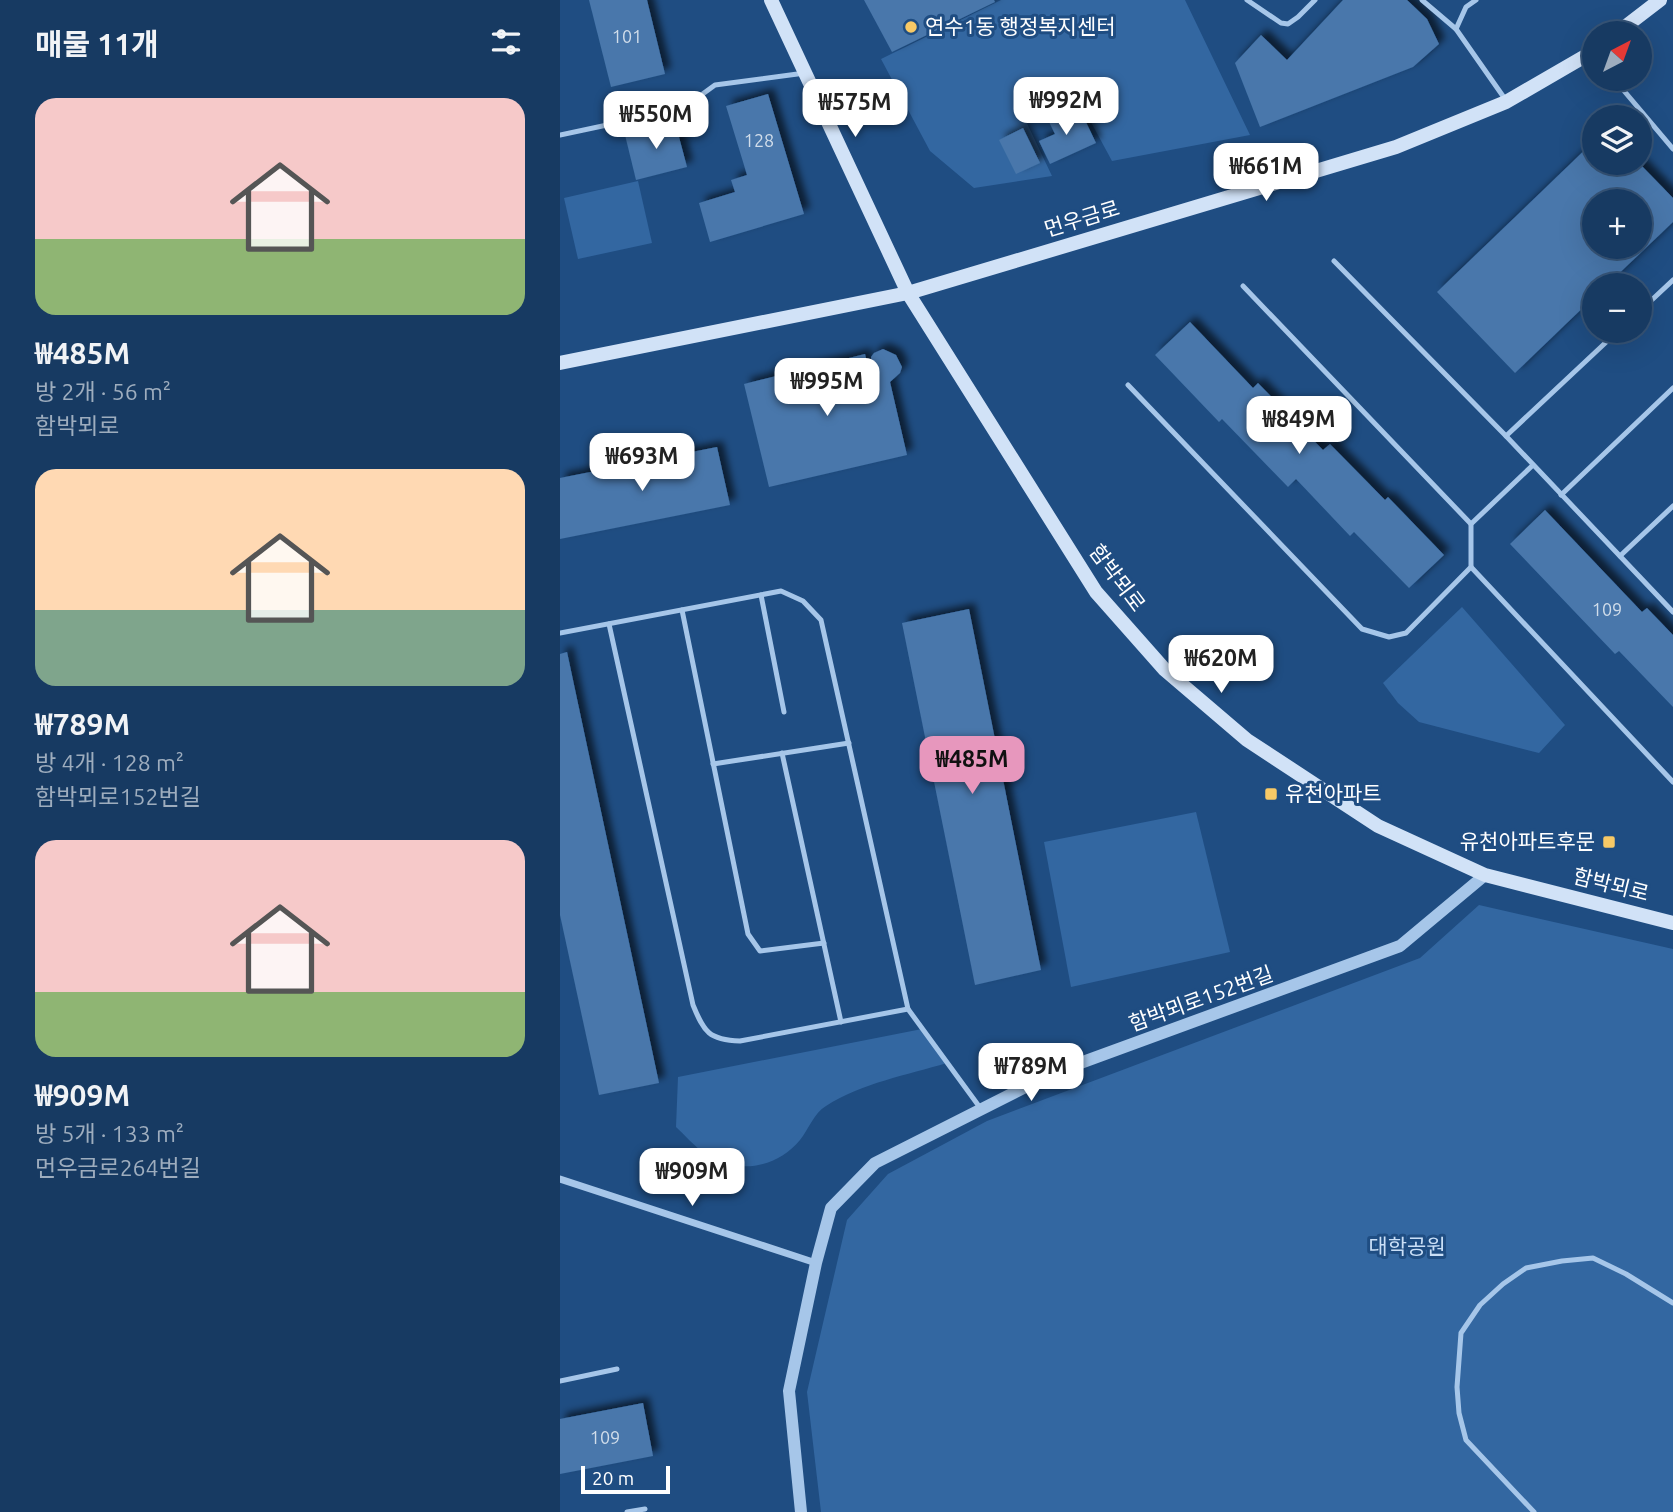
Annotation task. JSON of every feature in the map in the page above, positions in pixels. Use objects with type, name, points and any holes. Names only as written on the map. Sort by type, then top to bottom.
[{"type":"main road","name":"함박뫼로","points":[[771,0],[908,293],[1096,592],[1165,670],[1247,740],[1378,826],[1485,875],[1673,923]]},
{"type":"main road","points":[[1633,21],[1660,0]]},
{"type":"main road","name":"먼우금로","points":[[560,363],[908,293],[1396,147],[1506,102],[1582,59]]},
{"type":"street","name":"함박뫼로152번길","points":[[801,1512],[789,1391],[831,1208],[875,1163],[1053,1073],[1400,946],[1485,875]]},
{"type":"street","points":[[560,1179],[816,1264]]},
{"type":"lane","points":[[1247,0],[1281,23],[1288,24],[1315,0]]},
{"type":"lane","points":[[1422,0],[1456,29],[1506,102]]},
{"type":"lane","points":[[1456,29],[1466,7],[1476,0]]},
{"type":"lane","points":[[560,135],[682,109],[715,85],[805,73]]},
{"type":"lane","points":[[1624,91],[1673,149]]},
{"type":"lane","points":[[1334,261],[1506,436],[1673,612]]},
{"type":"lane","points":[[1652,300],[1673,280]]},
{"type":"lane","points":[[1243,286],[1471,524],[1471,567],[1673,782]]},
{"type":"lane","points":[[1506,436],[1605,343]]},
{"type":"lane","points":[[1128,385],[1362,629],[1389,637],[1406,633],[1471,567]]},
{"type":"lane","points":[[1561,495],[1673,388]]},
{"type":"lane","points":[[1471,524],[1533,465]]},
{"type":"lane","points":[[1620,556],[1673,506]]},
{"type":"lane","points":[[560,633],[781,591],[803,601],[821,620],[908,1009],[981,1109]]},
{"type":"lane","points":[[761,595],[784,712]]},
{"type":"lane","points":[[682,610],[748,934],[761,951],[824,943]]},
{"type":"lane","points":[[608,624],[693,1005],[702,1028],[719,1041],[740,1041],[908,1009]]},
{"type":"lane","points":[[713,764],[849,743]]},
{"type":"lane","points":[[782,753],[842,1022]]},
{"type":"lane","points":[[1534,1512],[1466,1440],[1459,1413],[1457,1387],[1461,1333],[1480,1305],[1503,1284],[1526,1268],[1562,1261],[1593,1258],[1626,1274],[1673,1303]]},
{"type":"lane","points":[[560,1381],[617,1369]]},
{"type":"lane","points":[[627,1512],[645,1509]]},
{"type":"green space","points":[[1001,0],[1185,0],[1250,135],[1112,161],[1073,89],[1023,115],[1052,176],[974,188],[930,151],[881,59]]},
{"type":"green space","points":[[638,181],[652,243],[578,259],[564,198]]},
{"type":"green space","points":[[1462,607],[1565,725],[1539,753],[1419,722],[1398,703],[1383,683]]},
{"type":"green space","points":[[1196,812],[1230,952],[1071,987],[1044,842]]},
{"type":"green space","name":"대학공원","points":[[1479,905],[1673,949],[1673,1512],[821,1512],[807,1392],[847,1220],[888,1174],[987,1121],[1420,958]]},
{"type":"green space","points":[[922,1029],[947,1063],[885,1080],[840,1098],[818,1113],[790,1150],[768,1163],[742,1166],[716,1160],[700,1150],[676,1127],[678,1077]]},
{"type":"building","points":[[589,0],[647,0],[665,74],[611,87]]},
{"type":"building","name":"연수1동 행정복지센터","points":[[864,0],[994,0],[995,2],[892,52]]},
{"type":"building","points":[[1343,0],[1407,0],[1427,19],[1439,44],[1413,67],[1260,127],[1235,63],[1261,35],[1287,60]]},
{"type":"building","points":[[768,94],[804,214],[710,242],[699,203],[735,192],[731,180],[747,175],[726,106]]},
{"type":"building","points":[[1065,107],[1073,124],[1084,118],[1096,143],[1050,164],[1039,141],[1055,134],[1046,116]]},
{"type":"building","points":[[675,122],[687,167],[636,180],[625,135]]},
{"type":"building","points":[[1023,128],[1040,163],[1016,174],[999,140]]},
{"type":"building","points":[[1582,153],[1582,175],[1651,175],[1673,198],[1673,222],[1652,242],[1652,189],[1582,189],[1582,259],[1634,259],[1620,273],[1582,273],[1582,309],[1515,373],[1437,292]]},
{"type":"building","points":[[1190,322],[1253,388],[1258,383],[1323,450],[1330,444],[1385,500],[1388,497],[1444,555],[1409,588],[1354,532],[1350,536],[1296,479],[1288,487],[1222,419],[1219,422],[1155,355]]},
{"type":"building","points":[[883,349],[896,355],[902,367],[900,373],[890,382],[907,455],[769,487],[744,384],[865,354],[868,367],[872,366],[871,357]]},
{"type":"building","points":[[717,447],[730,505],[560,539],[560,478]]},
{"type":"building","points":[[1545,510],[1642,612],[1647,608],[1673,635],[1673,707],[1619,651],[1615,654],[1510,544]]},
{"type":"building","points":[[969,609],[1041,970],[975,985],[902,623]]},
{"type":"building","points":[[567,652],[659,1083],[599,1095],[560,915],[560,654]]},
{"type":"building","points":[[643,1403],[653,1456],[560,1474],[560,1419]]},
{"type":"place","name":"연수1동 행정복지센터","points":[[911,27]]},
{"type":"place","name":"유천아파트","points":[[1271,794]]},
{"type":"place","name":"유천아파트후문","points":[[1609,842]]}]
